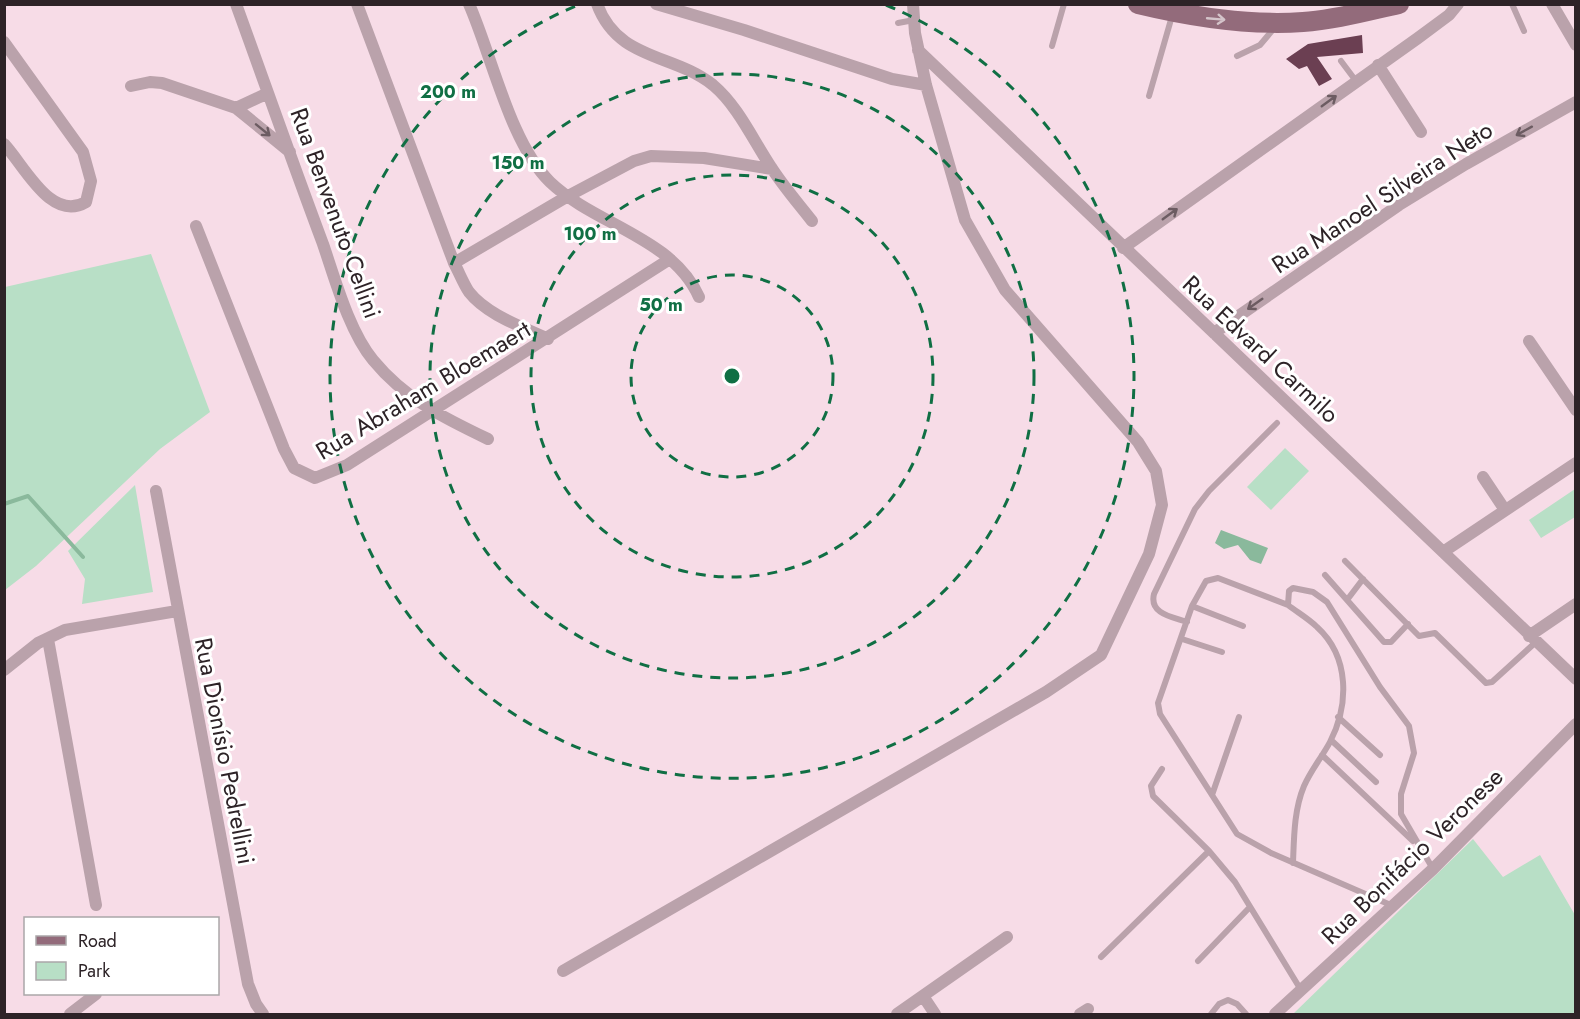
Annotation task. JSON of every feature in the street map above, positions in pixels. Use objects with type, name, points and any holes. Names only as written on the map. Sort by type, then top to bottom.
[{"type":"main road","points":[[1138,4],[1209,18],[1278,22],[1339,17],[1399,4]]},
{"type":"street","name":"Rua Benvenuto Cellini","points":[[236,4],[358,335],[371,358],[411,398],[432,412],[488,439]]},
{"type":"street","points":[[357,4],[454,262],[468,291],[479,302],[548,339]]},
{"type":"street","points":[[469,4],[512,118],[525,145],[550,181],[568,196],[670,259],[692,280],[699,297]]},
{"type":"street","points":[[597,4],[608,27],[621,40],[639,51],[698,76],[728,99],[772,169],[812,221]]},
{"type":"street","points":[[656,4],[744,30],[892,79],[926,86]]},
{"type":"street","points":[[562,971],[1035,698],[1101,655],[1149,554],[1162,505],[1156,471],[1138,442],[1005,290],[965,220],[926,86],[918,50],[913,4]]},
{"type":"street","points":[[1123,248],[1436,25],[1458,4]]},
{"type":"street","points":[[1552,4],[1575,45]]},
{"type":"street","points":[[4,42],[83,152],[92,181],[86,202],[71,207],[57,203],[36,183],[4,144]]},
{"type":"street","name":"Rua Edvard Carmilo","points":[[918,50],[1575,679]]},
{"type":"street","points":[[1378,65],[1421,132]]},
{"type":"street","points":[[131,86],[150,82],[162,83],[236,108],[291,152]]},
{"type":"street","points":[[236,108],[268,93]]},
{"type":"street","name":"Rua Manoel Silveira Neto","points":[[1214,333],[1390,212],[1466,164],[1575,102]]},
{"type":"street","points":[[454,262],[568,196],[634,161],[651,156],[704,158],[772,169]]},
{"type":"street","name":"Rua Abraham Bloemaert","points":[[196,226],[284,449],[294,468],[308,477],[326,476],[548,339],[670,259]]},
{"type":"street","points":[[1529,341],[1575,410]]},
{"type":"street","points":[[1443,552],[1575,463]]},
{"type":"street","points":[[1483,477],[1505,510]]},
{"type":"street","name":"Rua Dionísio Pedrellini","points":[[156,491],[248,984],[255,1004],[263,1014]]},
{"type":"street","points":[[1532,639],[1575,604]]},
{"type":"street","points":[[4,670],[38,643],[65,630],[177,611]]},
{"type":"street","points":[[48,639],[96,905]]},
{"type":"street","name":"Rua Bonifácio Veronese","points":[[1275,1014],[1433,869],[1575,724]]},
{"type":"street","points":[[897,1014],[1006,937]]},
{"type":"street","points":[[70,1014],[94,995]]},
{"type":"street","points":[[923,996],[936,1014]]},
{"type":"lane","points":[[1052,46],[1064,4]]},
{"type":"lane","points":[[1512,4],[1524,31]]},
{"type":"lane","points":[[1149,96],[1162,9]]},
{"type":"lane","points":[[898,23],[914,20]]},
{"type":"lane","points":[[1237,56],[1260,45],[1278,22]]},
{"type":"lane","points":[[1341,61],[1356,81]]},
{"type":"lane","points":[[1187,622],[1158,611],[1153,603],[1154,594],[1195,509],[1209,491],[1277,423]]},
{"type":"lane","points":[[1345,561],[1421,636],[1435,633],[1488,684],[1532,639]]},
{"type":"lane","points":[[1325,575],[1385,643],[1391,642],[1408,624]]},
{"type":"lane","points":[[1293,863],[1294,825],[1304,786],[1331,740],[1344,698],[1344,684],[1336,655],[1318,627],[1288,605],[1218,578],[1202,585],[1192,606],[1158,707],[1237,834],[1254,845],[1293,863],[1393,906]]},
{"type":"lane","points":[[1347,600],[1363,579]]},
{"type":"lane","points":[[1288,605],[1289,591],[1293,588],[1312,592],[1327,602],[1380,687],[1409,726],[1414,753],[1400,804],[1401,814],[1433,869]]},
{"type":"lane","points":[[1192,606],[1243,626]]},
{"type":"lane","points":[[1182,639],[1222,652]]},
{"type":"lane","points":[[1212,795],[1239,717]]},
{"type":"lane","points":[[1338,717],[1380,755]]},
{"type":"lane","points":[[1331,740],[1376,782]]},
{"type":"lane","points":[[1322,755],[1417,845]]},
{"type":"lane","points":[[1162,769],[1151,786],[1152,794],[1209,851],[1235,882],[1249,908],[1302,990]]},
{"type":"lane","points":[[1101,957],[1209,851]]},
{"type":"lane","points":[[1198,961],[1249,908]]},
{"type":"lane","points":[[1211,1014],[1220,1004],[1228,1000],[1246,1014]]},
{"type":"green space","points":[[151,254],[210,412],[160,449],[36,566],[5,590],[5,287]]},
{"type":"green space","points":[[1285,448],[1309,471],[1271,510],[1247,487]]},
{"type":"green space","points":[[135,485],[153,592],[82,604],[85,579],[68,551]]},
{"type":"green space","points":[[1575,489],[1575,517],[1541,538],[1529,520]]},
{"type":"green space","points":[[1473,839],[1503,877],[1540,855],[1575,915],[1575,1014],[1293,1014]]},
{"type":"shaded area","points":[[1221,530],[1268,548],[1261,564],[1250,560],[1238,545],[1224,549],[1215,543]]},
{"type":"building","points":[[1362,35],[1363,53],[1317,57],[1332,79],[1319,86],[1307,66],[1299,69],[1286,59],[1308,44]]},
{"type":"waterway","points":[[4,504],[28,496],[83,557]]}]
